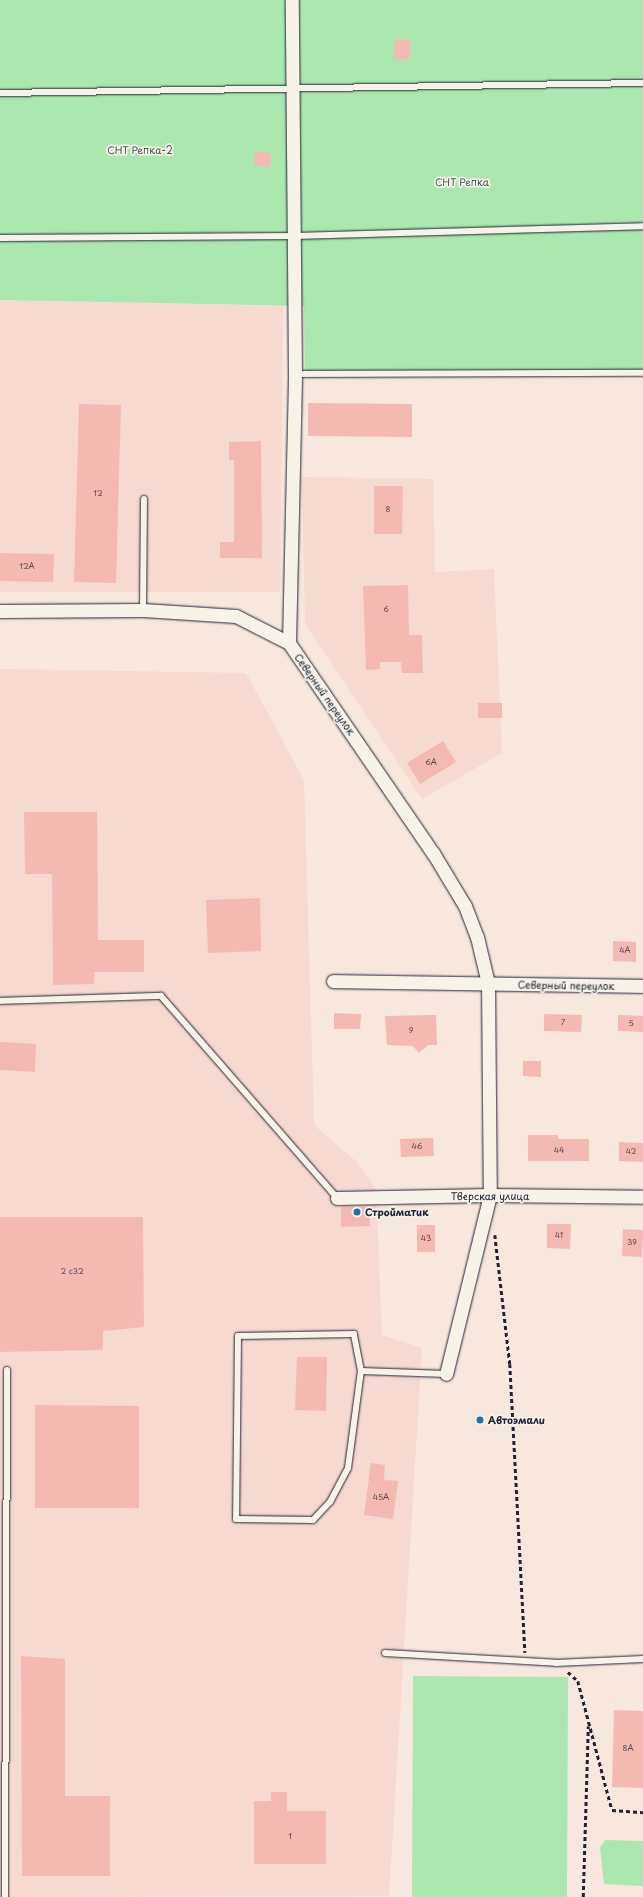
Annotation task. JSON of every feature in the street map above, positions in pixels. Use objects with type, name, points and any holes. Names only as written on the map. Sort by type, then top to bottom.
[{"type":"street","points":[[289,643],[295,374],[292,0]]},
{"type":"street","name":"Северный переулок","points":[[0,611],[143,610],[236,616],[289,643],[433,853],[466,906],[477,937],[488,983]]},
{"type":"street","name":"Северный переулок","points":[[333,981],[643,986]]},
{"type":"street","points":[[446,1374],[490,1195],[488,983]]},
{"type":"street","name":"Тверская улица","points":[[337,1198],[490,1195],[643,1197]]},
{"type":"lane","points":[[0,93],[293,90],[643,83]]},
{"type":"lane","points":[[0,238],[294,236],[643,226]]},
{"type":"lane","points":[[295,374],[643,373]]},
{"type":"lane","points":[[143,610],[144,499]]},
{"type":"lane","points":[[0,1001],[161,996],[337,1198]]},
{"type":"lane","points":[[354,1334],[361,1371],[348,1468],[330,1502],[313,1520],[236,1519],[238,1336],[354,1334]]},
{"type":"lane","points":[[5,1897],[7,1370]]},
{"type":"lane","points":[[361,1371],[446,1374]]},
{"type":"lane","points":[[385,1653],[556,1663],[643,1659]]},
{"type":"path","points":[[494,1234],[510,1364],[526,1661]]},
{"type":"path","points":[[556,1663],[578,1680],[588,1723],[612,1810],[643,1812]]},
{"type":"path","points":[[583,1897],[588,1723]]},
{"type":"shaded area","points":[[0,300],[283,306],[280,592],[0,592]]},
{"type":"shaded area","points":[[302,477],[433,479],[435,572],[494,569],[502,753],[422,799],[305,624]]},
{"type":"shaded area","points":[[0,669],[246,673],[304,780],[314,1125],[358,1163],[376,1189],[382,1335],[422,1348],[389,1896],[0,1897]]},
{"type":"green space","name":"СНТ Репка","points":[[0,0],[643,0],[643,374],[305,377],[304,306],[0,300]]},
{"type":"green space","points":[[413,1676],[568,1677],[567,1897],[412,1897]]},
{"type":"green space","points":[[605,1840],[643,1841],[643,1886],[604,1884],[600,1848]]},
{"type":"building","points":[[394,40],[410,40],[410,59],[394,59]]},
{"type":"building","points":[[255,151],[271,153],[270,167],[254,165]]},
{"type":"building","points":[[308,403],[412,404],[412,437],[308,436]]},
{"type":"building","points":[[79,404],[121,405],[116,583],[74,582]]},
{"type":"building","points":[[261,441],[262,558],[220,558],[220,542],[234,542],[234,460],[229,460],[229,442]]},
{"type":"building","points":[[374,486],[403,486],[402,534],[374,534]]},
{"type":"building","points":[[0,553],[54,554],[53,582],[0,581]]},
{"type":"building","points":[[408,585],[409,635],[422,635],[423,673],[402,673],[401,662],[380,662],[380,669],[366,670],[363,586]]},
{"type":"building","points":[[478,703],[502,703],[502,718],[478,718]]},
{"type":"building","points":[[443,741],[456,762],[420,784],[407,763]]},
{"type":"building","points":[[24,812],[97,812],[98,940],[144,940],[144,972],[94,972],[94,984],[53,985],[52,874],[25,874]]},
{"type":"building","points":[[260,898],[261,951],[208,953],[206,900]]},
{"type":"building","points":[[613,941],[636,942],[636,962],[613,961]]},
{"type":"building","points":[[334,1013],[361,1014],[360,1029],[334,1029]]},
{"type":"building","points":[[544,1014],[582,1015],[581,1032],[544,1031]]},
{"type":"building","points":[[436,1015],[437,1045],[428,1045],[419,1053],[413,1046],[387,1045],[385,1016]]},
{"type":"building","points":[[618,1015],[643,1016],[643,1032],[618,1031]]},
{"type":"building","points":[[0,1042],[36,1044],[35,1072],[0,1070]]},
{"type":"building","points":[[523,1061],[541,1061],[541,1077],[523,1076]]},
{"type":"building","points":[[528,1135],[558,1135],[558,1139],[589,1139],[589,1161],[528,1161]]},
{"type":"building","points":[[433,1138],[434,1156],[401,1157],[400,1139]]},
{"type":"building","points":[[619,1142],[643,1143],[643,1162],[619,1161]]},
{"type":"building","points":[[341,1207],[370,1207],[370,1226],[341,1227]]},
{"type":"building","points":[[0,1217],[143,1217],[144,1327],[103,1331],[103,1350],[0,1352]]},
{"type":"building","points":[[547,1224],[571,1224],[570,1249],[547,1248]]},
{"type":"building","points":[[417,1225],[435,1225],[435,1252],[417,1252]]},
{"type":"building","points":[[623,1229],[643,1230],[642,1257],[622,1256]]},
{"type":"building","points":[[297,1357],[327,1357],[326,1411],[295,1410]]},
{"type":"building","points":[[35,1405],[139,1406],[139,1508],[35,1508]]},
{"type":"building","points":[[371,1463],[385,1465],[384,1480],[398,1481],[393,1519],[364,1515]]},
{"type":"building","points":[[21,1656],[65,1659],[65,1796],[110,1796],[110,1876],[22,1876]]},
{"type":"building","points":[[614,1710],[643,1711],[643,1788],[612,1787]]},
{"type":"building","points":[[271,1792],[287,1792],[287,1811],[326,1811],[326,1864],[254,1864],[254,1801],[271,1801]]},
{"type":"place","name":"Стройматик","points":[[357,1212]]},
{"type":"place","name":"Автоэмали","points":[[480,1420]]},
{"type":"park label","name":"СНТ Репка-2","points":[[140,150]]}]
